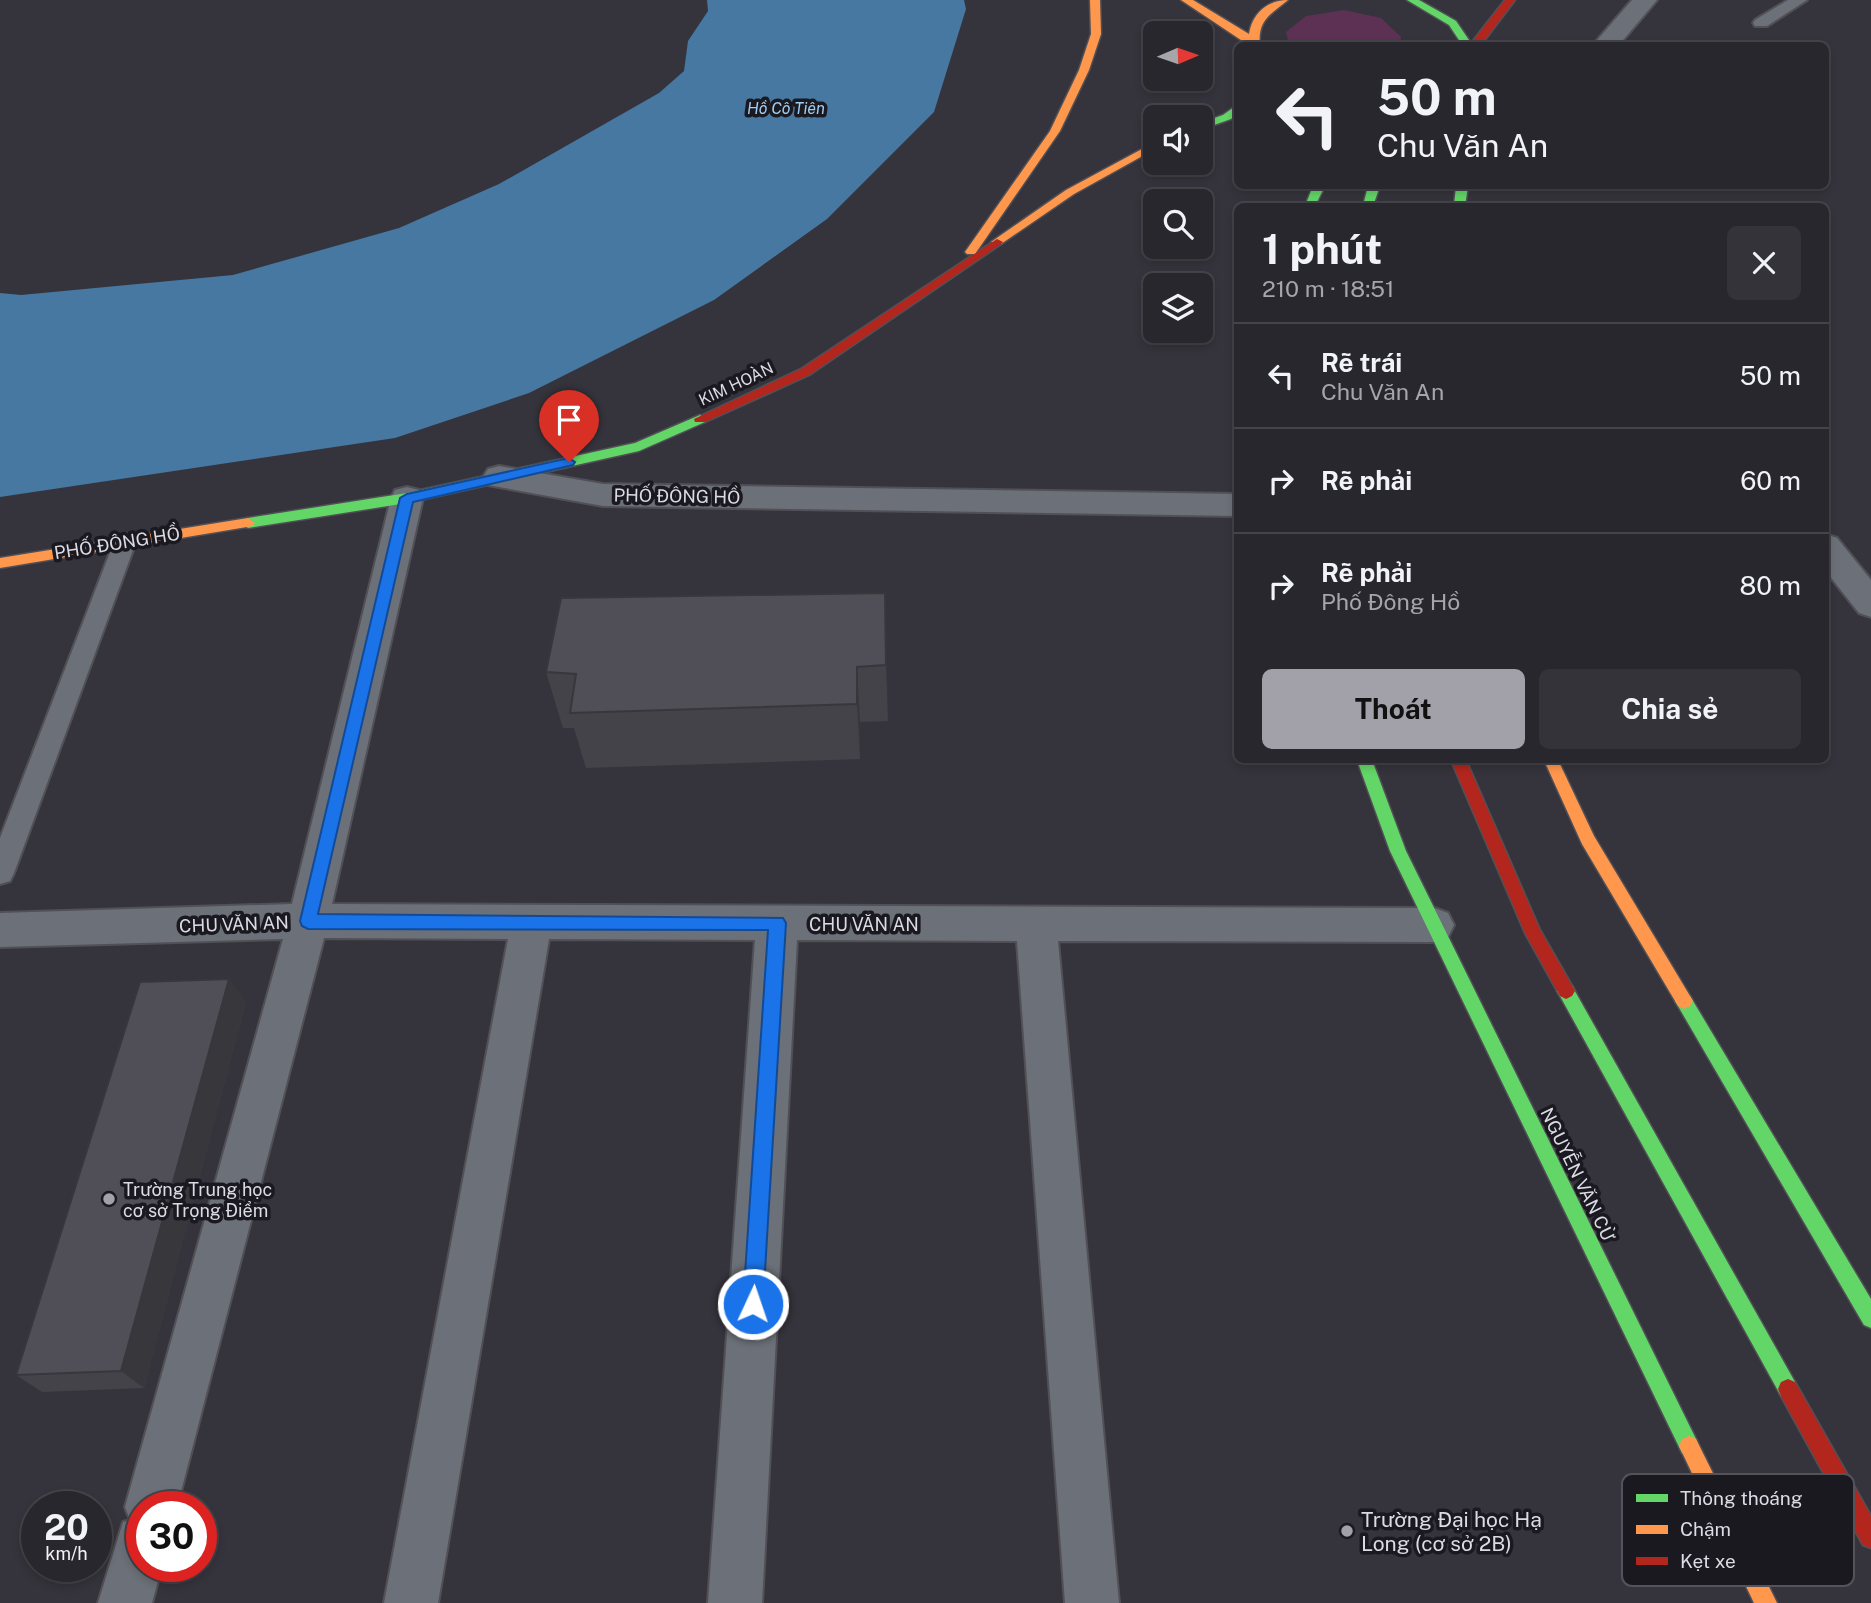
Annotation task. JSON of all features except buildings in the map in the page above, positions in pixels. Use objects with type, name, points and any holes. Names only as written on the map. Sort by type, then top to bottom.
[{"type":"street","points":[[962,266],[1003,202],[1055,131],[1084,70],[1096,34],[1095,0]]},
{"type":"street","points":[[1186,0],[1252,42]]},
{"type":"street","points":[[1254,42],[1253,28],[1260,15],[1283,0]]},
{"type":"street","points":[[1412,0],[1454,23],[1467,42]]},
{"type":"street","points":[[1477,42],[1510,0]]},
{"type":"street","points":[[1608,42],[1645,0]]},
{"type":"street","points":[[1213,122],[1227,117],[1234,111]]},
{"type":"street","name":"KIM HOÀN","points":[[499,477],[639,447],[805,372],[1070,192],[1143,152]]},
{"type":"street","name":"PHỐ ĐÔNG HỒ","points":[[0,563],[407,498],[499,477],[603,495],[1234,505]]},
{"type":"street","points":[[155,1491],[308,921],[407,498]]},
{"type":"street","points":[[1829,551],[1871,604]]},
{"type":"street","name":"NGUYỄN VĂN CỪ","points":[[1365,763],[1398,851],[1703,1474]]},
{"type":"street","points":[[1459,763],[1533,933],[1836,1474]]},
{"type":"street","points":[[1552,763],[1588,839],[1871,1318]]},
{"type":"street","name":"CHU VĂN AN","points":[[0,930],[308,921],[1434,925]]},
{"type":"street","points":[[411,1603],[531,923]]},
{"type":"street","points":[[734,1603],[777,923]]},
{"type":"street","points":[[1036,924],[1092,1603]]},
{"type":"street","points":[[1854,1507],[1871,1537]]},
{"type":"street","points":[[125,1603],[131,1582]]},
{"type":"street","name":"NGUYỄN VĂN CỪ","points":[[1758,1586],[1766,1603]]},
{"type":"lane","points":[[1761,23],[1799,0]]},
{"type":"lane","points":[[0,873],[125,542]]},
{"type":"shaded area","points":[[1344,10],[1381,18],[1401,37],[1400,42],[1288,42],[1286,32],[1306,16]]},
{"type":"water","name":"Hồ Cô Tiên","points":[[707,0],[964,0],[966,9],[934,112],[827,219],[714,300],[529,393],[395,438],[0,497],[0,293],[21,295],[233,275],[399,228],[499,184],[659,93],[684,71],[688,41],[708,11]]},
{"type":"traffic: fast","points":[[1412,0],[1453,23],[1465,42]]},
{"type":"traffic: fast","points":[[1213,122],[1227,117],[1234,111]]},
{"type":"traffic: fast","points":[[1311,203],[1318,189]]},
{"type":"traffic: fast","points":[[1369,203],[1373,189]]},
{"type":"traffic: fast","points":[[1460,203],[1462,189]]},
{"type":"traffic: fast","points":[[248,523],[407,498],[639,447],[700,419]]},
{"type":"traffic: fast","points":[[1365,763],[1398,851],[1689,1446]]},
{"type":"traffic: fast","points":[[1566,991],[1788,1389]]},
{"type":"traffic: fast","points":[[1684,1001],[1871,1318]]},
{"type":"traffic: slow","points":[[971,252],[1055,131],[1084,70],[1096,34],[1095,0]]},
{"type":"traffic: slow","points":[[1186,0],[1253,41]]},
{"type":"traffic: slow","points":[[1254,42],[1254,31],[1260,18],[1269,8],[1283,0]]},
{"type":"traffic: slow","points":[[997,242],[1070,192],[1143,152]]},
{"type":"traffic: slow","points":[[0,563],[248,523]]},
{"type":"traffic: slow","points":[[1552,763],[1588,839],[1684,1001]]},
{"type":"traffic: slow","points":[[1689,1446],[1703,1474]]},
{"type":"traffic: slow","points":[[1758,1586],[1766,1603]]},
{"type":"traffic: jam","points":[[1477,42],[1510,0]]},
{"type":"traffic: jam","points":[[700,419],[805,372],[997,242]]},
{"type":"traffic: jam","points":[[1459,763],[1533,933],[1566,991]]},
{"type":"traffic: jam","points":[[1788,1389],[1836,1474]]},
{"type":"traffic: jam","points":[[1854,1507],[1871,1537]]},
{"type":"place","name":"Trường Trung học cơ sở Trọng Điểm","points":[[109,1199]]},
{"type":"place","name":"Trường Đại học Hạ Long (cơ sở 2B)","points":[[1347,1531]]},
{"type":"route","points":[[569,462],[407,498],[308,921],[777,923],[753,1304]]}]
